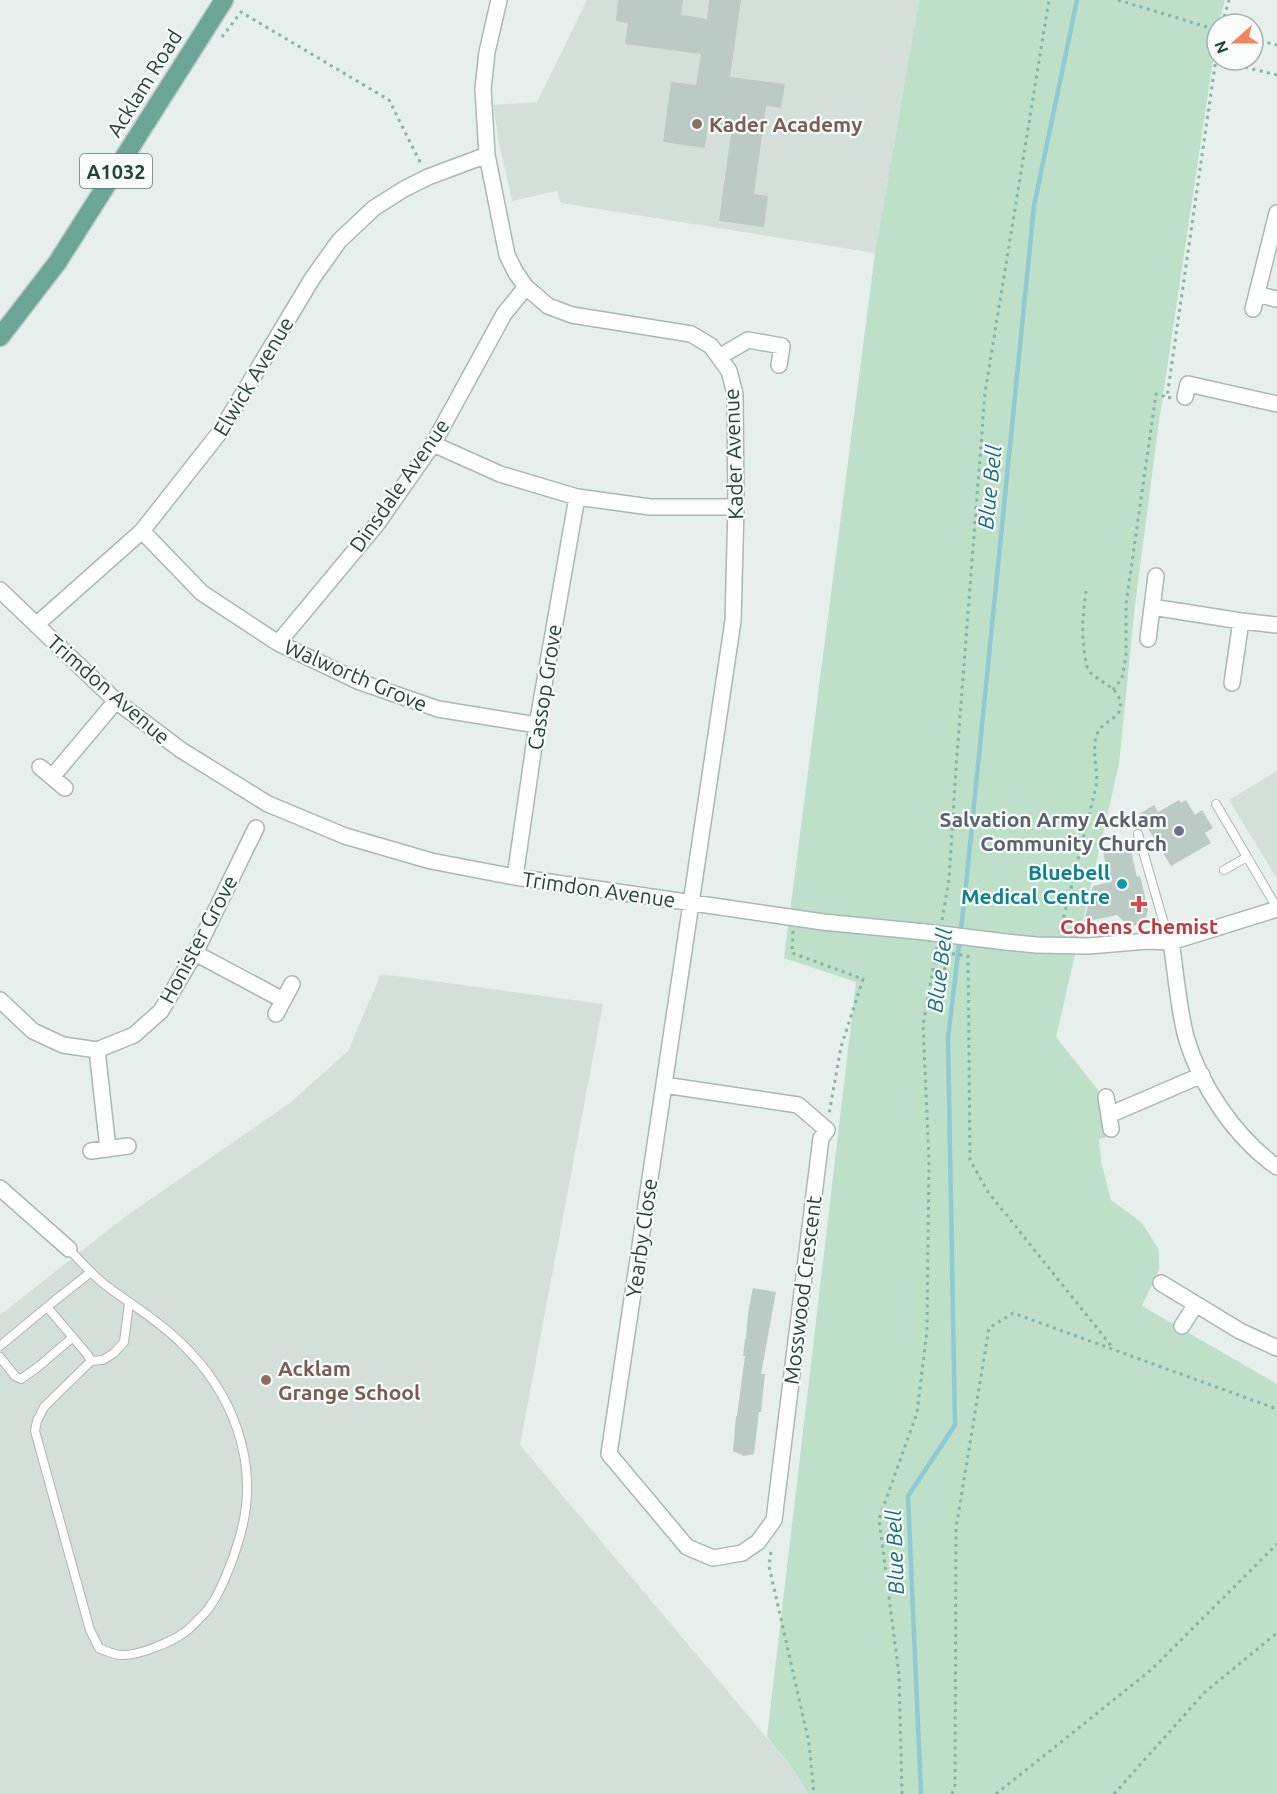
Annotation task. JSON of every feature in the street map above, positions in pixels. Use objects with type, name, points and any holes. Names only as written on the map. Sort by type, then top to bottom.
[{"type":"main road","name":"Acklam Road","points":[[0,337],[57,263],[224,0]]},
{"type":"street","name":"Kader Avenue","points":[[499,0],[487,52],[483,89],[487,155],[507,255],[516,273],[526,288],[548,306],[572,315],[691,334],[711,346],[729,371],[735,394],[736,507],[733,621],[691,902]]},
{"type":"street","name":"Elwick Avenue","points":[[36,625],[142,531],[220,432],[312,279],[339,242],[374,208],[404,189],[428,177],[487,155]]},
{"type":"street","points":[[1276,299],[1255,302],[1277,213]]},
{"type":"street","name":"Dinsdale Avenue","points":[[278,643],[377,524],[433,444],[504,314],[526,288]]},
{"type":"street","points":[[719,357],[748,340],[782,346],[779,365]]},
{"type":"street","points":[[1188,384],[1277,404]]},
{"type":"street","points":[[433,444],[500,474],[577,496],[650,507],[736,507]]},
{"type":"street","name":"Cassop Grove","points":[[515,877],[537,725],[577,496]]},
{"type":"street","name":"Walworth Grove","points":[[142,531],[202,592],[278,643],[360,682],[438,709],[537,725]]},
{"type":"street","points":[[1148,639],[1156,576]]},
{"type":"street","name":"Trimdon Avenue","points":[[0,590],[116,701],[180,750],[268,804],[345,836],[431,861],[515,877],[794,917],[1056,946],[1115,945],[1147,941],[1172,942],[1277,909]]},
{"type":"street","points":[[1152,607],[1277,625]]},
{"type":"street","points":[[1232,683],[1241,621]]},
{"type":"street","points":[[65,788],[46,772],[116,701]]},
{"type":"street","name":"Honister Grove","points":[[97,1050],[134,1035],[161,1011],[195,953],[256,828]]},
{"type":"street","name":"Yearby Close","points":[[691,902],[609,1454],[687,1547],[713,1558],[742,1553],[758,1542],[774,1520]]},
{"type":"street","points":[[1172,942],[1186,1037],[1202,1075],[1227,1117],[1242,1136],[1277,1167]]},
{"type":"street","points":[[195,953],[280,1007],[292,984]]},
{"type":"street","points":[[0,1000],[33,1031],[63,1045],[97,1050],[108,1149]]},
{"type":"street","points":[[1106,1097],[1110,1122],[1202,1075]]},
{"type":"street","points":[[664,1085],[798,1106],[826,1130]]},
{"type":"street","name":"Mosswood Crescent","points":[[774,1520],[821,1138],[826,1130]]},
{"type":"street","points":[[91,1151],[128,1146]]},
{"type":"street","points":[[2,1192],[69,1249]]},
{"type":"street","points":[[1161,1283],[1240,1331],[1277,1347]]},
{"type":"street","points":[[1182,1326],[1196,1304]]},
{"type":"lane","points":[[1216,804],[1277,909]]},
{"type":"lane","points":[[1138,834],[1165,927],[1172,942]]},
{"type":"lane","points":[[1224,870],[1247,857]]},
{"type":"lane","points":[[69,1249],[91,1272],[179,1340],[200,1362],[214,1381],[229,1409],[240,1436],[247,1465],[248,1491],[244,1524],[236,1552],[207,1611],[183,1634],[145,1652],[120,1655],[99,1648],[90,1630],[35,1431],[44,1407],[91,1361],[103,1360],[114,1353],[124,1342],[129,1303]]},
{"type":"lane","points":[[0,1346],[91,1272]]},
{"type":"lane","points":[[47,1307],[91,1361]]},
{"type":"lane","points":[[0,1357],[15,1376],[21,1379],[73,1337]]},
{"type":"path","points":[[942,921],[949,880],[985,393],[1049,0]]},
{"type":"path","points":[[1118,0],[1205,26]]},
{"type":"path","points":[[207,26],[222,37],[242,12],[389,100],[428,177]]},
{"type":"path","points":[[1167,397],[1214,72]]},
{"type":"path","points":[[1113,690],[1122,678],[1126,656],[1126,604],[1156,394],[1184,401],[1188,384]]},
{"type":"path","points":[[1056,946],[1096,787],[1096,737],[1101,727],[1116,717],[1119,711],[1120,699],[1087,667],[1082,633],[1086,591]]},
{"type":"path","points":[[794,917],[792,953],[863,979],[841,1047],[826,1130]]},
{"type":"path","points":[[902,1794],[898,1675],[879,1519],[917,1413],[927,1330],[929,1160],[923,1025],[938,942]]},
{"type":"path","points":[[933,972],[944,974],[947,953],[968,956],[970,1160],[988,1192],[1114,1350]]},
{"type":"path","points":[[952,1794],[955,1785],[956,1528],[989,1328],[1014,1313],[1277,1409]]},
{"type":"path","points":[[774,1520],[769,1566],[809,1743],[814,1794]]},
{"type":"path","points":[[996,1794],[1152,1670],[1277,1544]]},
{"type":"path","points":[[1114,1794],[1205,1692],[1277,1633]]},
{"type":"shaded area","name":"Kader Academy","points":[[587,0],[919,0],[875,253],[561,203],[557,191],[512,201],[493,105],[537,102]]},
{"type":"shaded area","points":[[1277,771],[1277,879],[1229,800]]},
{"type":"shaded area","name":"Acklam Grange School","points":[[381,974],[603,1004],[520,1445],[794,1770],[808,1794],[0,1794],[0,1315],[126,1216],[290,1103],[348,1051]]},
{"type":"green space","points":[[919,0],[1225,0],[1222,12],[1205,12],[1205,72],[1211,72],[1158,429],[1135,605],[1119,764],[1056,1037],[1098,1090],[1106,1137],[1099,1139],[1101,1162],[1111,1200],[1142,1223],[1159,1250],[1159,1270],[1142,1306],[1277,1384],[1277,1794],[808,1794],[794,1770],[767,1737],[856,982],[784,958],[875,253]]},
{"type":"building","points":[[618,0],[683,0],[681,15],[707,19],[709,0],[741,0],[730,77],[785,84],[781,108],[766,106],[754,194],[768,196],[764,227],[719,221],[732,126],[708,123],[705,148],[663,142],[671,82],[696,85],[701,54],[625,44],[628,23],[616,21]]},
{"type":"building","name":"Salvation Army Acklam Community Church","points":[[1179,800],[1181,803],[1186,800],[1195,815],[1202,810],[1213,828],[1205,833],[1211,843],[1171,866],[1139,814],[1154,805],[1158,812]]},
{"type":"building","name":"Bluebell Medical Centre","points":[[1129,842],[1137,877],[1140,876],[1148,909],[1145,922],[1133,926],[1117,915],[1084,922],[1093,886],[1110,882],[1102,848]]},
{"type":"building","points":[[753,1288],[776,1292],[761,1374],[765,1374],[754,1454],[744,1456],[733,1451],[748,1313]]},
{"type":"waterway","name":"Blue Bell","points":[[921,1794],[908,1496],[955,1425],[948,1038],[965,895],[1034,206],[1077,0]]},
{"type":"place","name":"Kader Academy","points":[[697,124]]},
{"type":"place","name":"Salvation Army Acklam Community Church","points":[[1179,831]]},
{"type":"place","name":"Bluebell Medical Centre","points":[[1122,884]]},
{"type":"place","name":"Cohens Chemist","points":[[1139,904]]},
{"type":"place","name":"Acklam Grange School","points":[[266,1380]]}]
